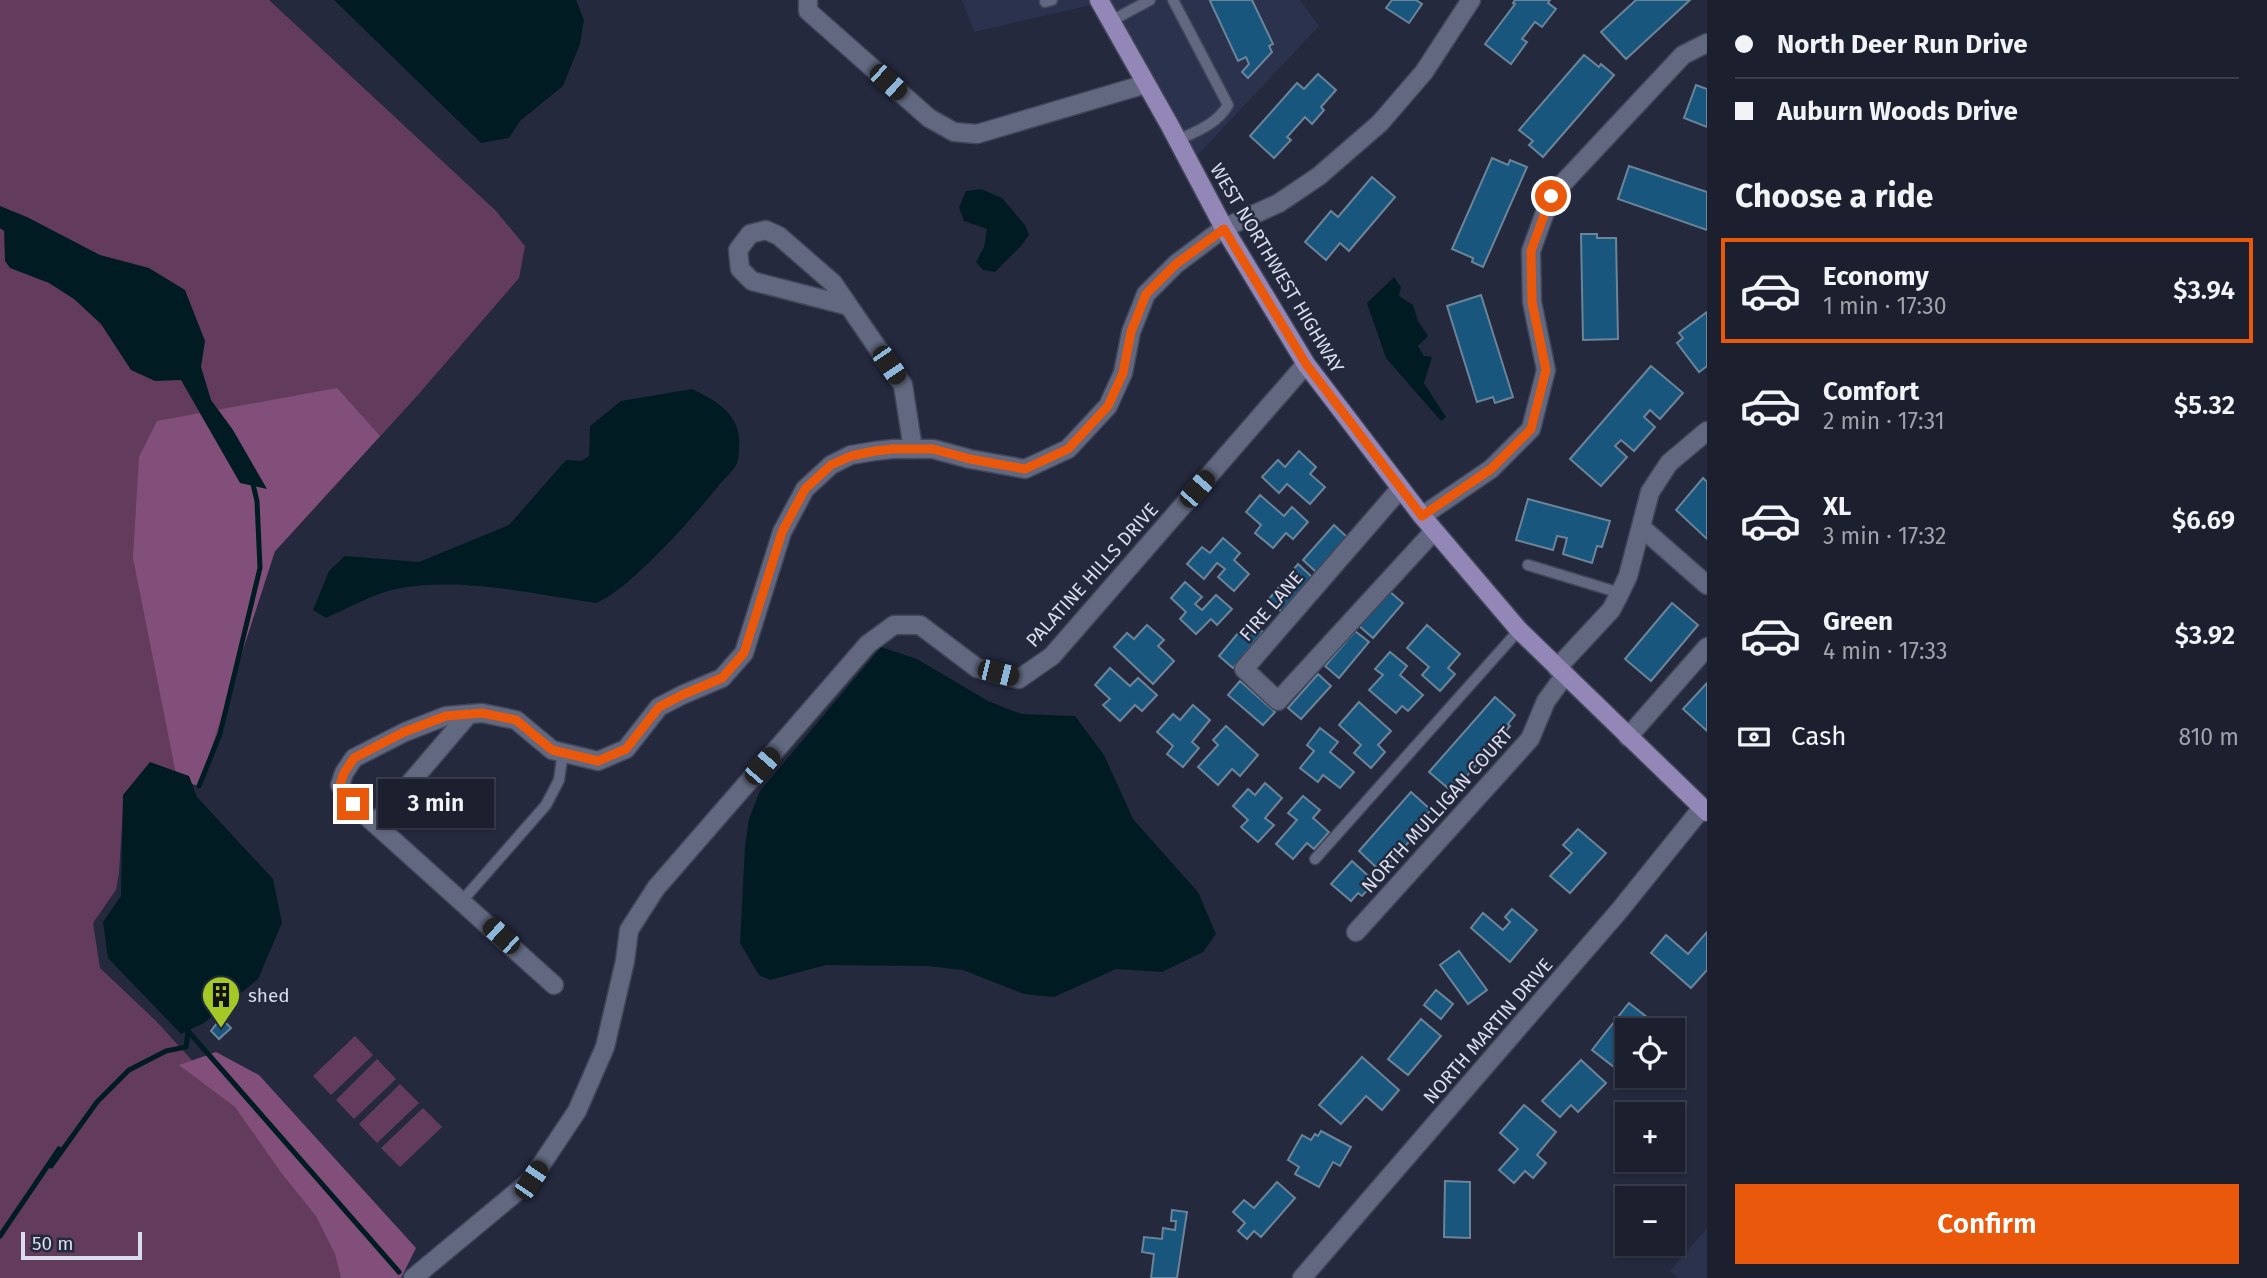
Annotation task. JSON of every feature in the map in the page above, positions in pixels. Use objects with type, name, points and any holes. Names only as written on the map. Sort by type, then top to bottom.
[{"type":"main road","name":"WEST NORTHWEST HIGHWAY","points":[[1099,0],[1178,140],[1224,229],[1306,364],[1434,531],[1519,630],[1705,810]]},
{"type":"street","points":[[554,985],[353,804],[340,785],[354,758],[404,732],[446,716],[482,713],[516,720],[552,750],[598,761],[626,749],[659,707],[722,678],[744,653],[782,532],[805,489],[831,465],[851,456],[892,449],[933,449],[1025,469],[1068,449],[1108,406],[1123,373],[1131,332],[1146,294],[1176,264],[1224,229],[1279,203],[1319,176],[1380,123],[1424,72],[1471,0]]},
{"type":"street","points":[[808,5],[929,118],[954,132],[977,134],[1146,84]]},
{"type":"street","points":[[1422,516],[1491,469],[1531,429],[1546,370],[1532,302],[1531,251],[1551,196],[1684,55],[1707,43]]},
{"type":"street","points":[[849,306],[752,281],[740,269],[738,250],[750,234],[766,230],[779,236],[833,283],[849,306],[903,385],[913,449]]},
{"type":"street","name":"PALATINE HILLS DRIVE","points":[[413,1278],[531,1180],[577,1111],[605,1047],[625,961],[629,930],[656,888],[868,644],[894,625],[920,625],[977,668],[1019,678],[1052,656],[1306,364]]},
{"type":"street","name":"NORTH MULLIGAN COURT","points":[[1356,932],[1530,738],[1561,672],[1611,610],[1628,576],[1650,492],[1669,463],[1707,431]]},
{"type":"street","name":"FIRE LANE","points":[[1401,489],[1244,669],[1278,701],[1434,531]]},
{"type":"street","points":[[1642,528],[1707,585]]},
{"type":"street","points":[[1628,737],[1707,647]]},
{"type":"street","points":[[375,824],[469,714]]},
{"type":"street","name":"NORTH MARTIN DRIVE","points":[[1302,1278],[1705,810]]},
{"type":"lane","points":[[1111,21],[1150,0]]},
{"type":"lane","points":[[1173,0],[1228,105],[1223,114],[1213,122],[1178,140]]},
{"type":"lane","points":[[1528,565],[1619,593]]},
{"type":"lane","points":[[1315,859],[1519,630]]},
{"type":"lane","points":[[462,901],[546,806],[559,780],[563,752]]},
{"type":"shaded area","points":[[0,0],[269,0],[496,211],[525,246],[519,278],[417,396],[260,568],[220,734],[199,786],[177,779],[123,808],[116,890],[93,923],[100,968],[156,1021],[392,1278],[0,1278]]},
{"type":"shaded area","points":[[334,0],[576,0],[584,20],[580,44],[563,86],[520,121],[509,138],[481,143]]},
{"type":"shaded area","points":[[962,0],[1300,0],[1319,26],[1190,163],[1100,3],[974,32]]},
{"type":"shaded area","points":[[981,189],[1002,198],[1025,225],[1029,235],[995,272],[983,270],[976,262],[984,247],[987,229],[964,221],[959,207],[966,191]]},
{"type":"shaded area","points":[[0,206],[100,255],[149,268],[185,290],[205,341],[201,367],[211,400],[233,430],[267,489],[240,483],[181,380],[155,381],[131,370],[101,324],[74,299],[49,283],[10,268],[5,261]]},
{"type":"shaded area","points":[[1394,277],[1401,287],[1399,296],[1413,305],[1418,321],[1428,336],[1418,346],[1424,356],[1432,357],[1424,383],[1446,417],[1441,421],[1386,358],[1367,303]]},
{"type":"shaded area","points":[[337,388],[380,436],[275,551],[199,786],[177,779],[133,558],[139,457],[157,421]]},
{"type":"shaded area","points":[[692,389],[719,404],[732,418],[739,436],[738,461],[662,550],[610,595],[596,603],[496,588],[445,584],[396,589],[378,594],[326,618],[313,610],[329,571],[345,556],[419,562],[509,525],[566,460],[581,461],[589,456],[590,426],[621,401]]},
{"type":"shaded area","points":[[881,647],[917,659],[988,701],[1021,714],[1075,716],[1104,755],[1133,819],[1198,892],[1216,934],[1203,952],[1162,972],[1116,969],[1054,997],[1024,994],[963,970],[927,966],[826,965],[770,980],[759,975],[740,943],[749,819],[760,791]]},
{"type":"shaded area","points":[[150,762],[189,776],[197,797],[273,879],[282,923],[258,979],[204,1023],[181,1034],[108,958],[103,922],[121,896],[123,795]]},
{"type":"shaded area","points":[[355,1036],[373,1055],[331,1095],[313,1076]]},
{"type":"shaded area","points":[[216,1052],[259,1075],[416,1248],[401,1278],[341,1278],[335,1254],[316,1216],[235,1107],[179,1065]]},
{"type":"shaded area","points":[[377,1059],[396,1079],[354,1119],[336,1100]]},
{"type":"shaded area","points":[[400,1084],[419,1103],[377,1143],[359,1124]]},
{"type":"shaded area","points":[[423,1108],[442,1127],[400,1167],[381,1148]]},
{"type":"shaded area","points":[[1707,1228],[1707,1278],[1678,1278],[1670,1271]]},
{"type":"building","points":[[1252,0],[1273,44],[1269,46],[1272,52],[1248,78],[1242,72],[1249,64],[1246,57],[1238,61],[1210,1]]},
{"type":"building","points":[[1392,0],[1416,0],[1422,4],[1409,23],[1386,8]]},
{"type":"building","points":[[1515,0],[1550,0],[1548,3],[1556,9],[1542,27],[1535,22],[1522,39],[1527,42],[1511,64],[1485,44],[1515,4]]},
{"type":"building","points":[[1636,0],[1690,0],[1626,59],[1601,32]]},
{"type":"building","points":[[1584,55],[1614,75],[1543,157],[1529,145],[1533,141],[1519,130]]},
{"type":"building","points":[[1318,74],[1336,90],[1321,107],[1324,110],[1312,124],[1305,117],[1287,137],[1291,140],[1274,158],[1250,136],[1297,83],[1304,89]]},
{"type":"building","points":[[1696,85],[1707,89],[1707,127],[1684,118]]},
{"type":"building","points":[[1492,158],[1508,165],[1510,160],[1527,167],[1483,267],[1472,262],[1473,258],[1452,249]]},
{"type":"building","points":[[1629,166],[1707,192],[1707,230],[1618,199]]},
{"type":"building","points":[[1372,177],[1395,197],[1349,251],[1340,243],[1326,260],[1305,242],[1331,211],[1338,217]]},
{"type":"building","points":[[1581,234],[1597,234],[1597,238],[1616,238],[1618,339],[1583,340]]},
{"type":"building","points":[[1481,295],[1513,397],[1495,403],[1493,397],[1477,402],[1447,306]]},
{"type":"building","points":[[1707,312],[1707,366],[1699,372],[1677,343],[1683,338],[1679,333]]},
{"type":"building","points":[[1651,366],[1683,393],[1660,419],[1650,410],[1644,417],[1655,427],[1634,451],[1621,440],[1615,446],[1627,457],[1601,486],[1570,459]]},
{"type":"building","points":[[1299,451],[1316,467],[1310,474],[1325,487],[1310,504],[1287,484],[1279,493],[1262,477],[1278,460],[1285,467]]},
{"type":"building","points":[[1703,478],[1707,482],[1707,539],[1676,510]]},
{"type":"building","points":[[1260,495],[1284,516],[1292,507],[1308,522],[1293,539],[1286,533],[1273,548],[1255,533],[1261,525],[1246,512]]},
{"type":"building","points":[[1528,499],[1610,521],[1602,547],[1597,546],[1592,563],[1563,554],[1567,538],[1557,536],[1553,550],[1516,540]]},
{"type":"building","points":[[1334,525],[1347,537],[1316,572],[1303,560]]},
{"type":"building","points":[[1223,538],[1240,553],[1234,560],[1249,574],[1234,591],[1218,577],[1225,569],[1217,563],[1204,579],[1187,564],[1202,547],[1210,553]]},
{"type":"building","points":[[1298,564],[1312,577],[1282,612],[1268,600]]},
{"type":"building","points":[[1185,582],[1202,597],[1195,604],[1202,610],[1216,595],[1232,609],[1217,625],[1211,619],[1196,634],[1180,619],[1186,612],[1171,598]]},
{"type":"building","points":[[1389,591],[1403,603],[1373,638],[1359,626]]},
{"type":"building","points":[[1672,603],[1698,625],[1651,681],[1625,659]]},
{"type":"building","points":[[1249,620],[1263,632],[1233,668],[1219,656]]},
{"type":"building","points":[[1147,625],[1164,640],[1158,646],[1174,661],[1153,684],[1114,647],[1127,633],[1134,639]]},
{"type":"building","points":[[1427,625],[1460,654],[1448,668],[1455,674],[1440,691],[1422,675],[1429,667],[1407,648]]},
{"type":"building","points":[[1355,631],[1369,642],[1339,678],[1325,666]]},
{"type":"building","points":[[1390,652],[1407,666],[1400,675],[1423,695],[1408,711],[1402,706],[1396,713],[1369,690],[1383,675],[1375,669]]},
{"type":"building","points":[[1110,668],[1130,686],[1138,678],[1157,695],[1142,711],[1135,705],[1120,721],[1103,705],[1110,699],[1095,685]]},
{"type":"building","points":[[1318,674],[1331,686],[1301,719],[1288,708]]},
{"type":"building","points":[[1240,681],[1275,712],[1263,725],[1228,695]]},
{"type":"building","points":[[1707,683],[1707,731],[1683,709]]},
{"type":"building","points":[[1495,697],[1515,715],[1508,724],[1510,726],[1460,784],[1456,781],[1449,789],[1429,772]]},
{"type":"building","points":[[1359,702],[1391,731],[1378,745],[1385,752],[1371,768],[1354,753],[1361,745],[1339,725]]},
{"type":"building","points":[[1193,705],[1210,720],[1192,742],[1199,748],[1183,767],[1167,754],[1173,746],[1157,732],[1173,714],[1180,720]]},
{"type":"building","points":[[1226,726],[1258,755],[1240,776],[1232,769],[1218,785],[1198,767],[1218,745],[1213,740]]},
{"type":"building","points":[[1320,728],[1338,742],[1330,752],[1354,772],[1340,788],[1323,775],[1318,782],[1300,768],[1314,751],[1307,745]]},
{"type":"building","points":[[1265,783],[1282,798],[1265,818],[1274,825],[1258,842],[1241,827],[1248,820],[1233,806],[1248,789],[1255,795]]},
{"type":"building","points":[[1411,792],[1431,810],[1422,819],[1426,823],[1390,863],[1386,860],[1378,869],[1359,851]]},
{"type":"building","points":[[1303,796],[1320,810],[1313,818],[1329,832],[1314,849],[1307,843],[1293,859],[1276,844],[1297,820],[1288,813]]},
{"type":"building","points":[[1578,829],[1606,853],[1570,893],[1550,876],[1572,853],[1563,845]]},
{"type":"building","points":[[1352,861],[1375,882],[1362,896],[1358,893],[1351,901],[1331,884]]},
{"type":"building","points":[[1512,909],[1537,930],[1510,962],[1471,928],[1483,913],[1503,930],[1510,922],[1505,917]]},
{"type":"building","points":[[1707,932],[1707,970],[1691,988],[1651,953],[1666,935],[1688,954]]},
{"type":"building","points":[[1459,951],[1487,990],[1468,1004],[1440,965]]},
{"type":"building","points":[[1436,990],[1453,1004],[1441,1019],[1424,1005]]},
{"type":"building","points":[[1629,1003],[1648,1018],[1617,1018]]},
{"type":"building","name":"shed","points":[[221,1018],[231,1028],[219,1039],[211,1031]]},
{"type":"building","points":[[1421,1019],[1441,1036],[1408,1075],[1388,1059]]},
{"type":"building","points":[[1615,1021],[1615,1066],[1592,1050]]},
{"type":"building","points":[[1362,1057],[1399,1090],[1382,1110],[1366,1096],[1341,1124],[1319,1105]]},
{"type":"building","points":[[1581,1060],[1606,1083],[1578,1112],[1571,1105],[1560,1117],[1542,1101]]},
{"type":"building","points":[[1524,1105],[1556,1132],[1537,1155],[1546,1163],[1533,1178],[1525,1171],[1514,1183],[1499,1170],[1518,1149],[1500,1133]]},
{"type":"building","points":[[1321,1131],[1351,1147],[1340,1166],[1333,1162],[1319,1187],[1295,1174],[1299,1167],[1288,1160],[1302,1135],[1311,1140]]},
{"type":"building","points":[[1445,1181],[1470,1182],[1470,1238],[1444,1237]]},
{"type":"building","points":[[1277,1182],[1295,1198],[1261,1237],[1254,1231],[1247,1239],[1238,1231],[1245,1223],[1233,1212],[1244,1200],[1254,1208]]},
{"type":"building","points":[[1172,1210],[1187,1212],[1177,1278],[1151,1278],[1154,1254],[1142,1252],[1144,1237],[1162,1239],[1163,1228],[1175,1230],[1176,1221],[1171,1221]]},
{"type":"waterway","points":[[0,225],[4,228]]},
{"type":"waterway","points":[[199,786],[220,734],[260,568],[257,501],[252,480]]},
{"type":"waterway","points":[[188,1031],[399,1272]]},
{"type":"waterway","points":[[0,1236],[59,1149],[51,1166],[97,1102],[129,1070],[166,1051],[186,1047],[188,1031]]},
{"type":"place","name":"shed","points":[[221,1029]]},
{"type":"route","points":[[353,804],[340,785],[354,758],[404,732],[446,716],[482,713],[516,720],[552,750],[598,761],[626,749],[659,707],[722,678],[744,653],[782,532],[805,489],[831,465],[851,456],[875,451],[933,449],[1025,469],[1068,449],[1108,406],[1123,373],[1131,332],[1146,294],[1176,264],[1224,229],[1306,364],[1422,516],[1491,469],[1531,429],[1546,370],[1532,302],[1531,251],[1551,196]]}]
